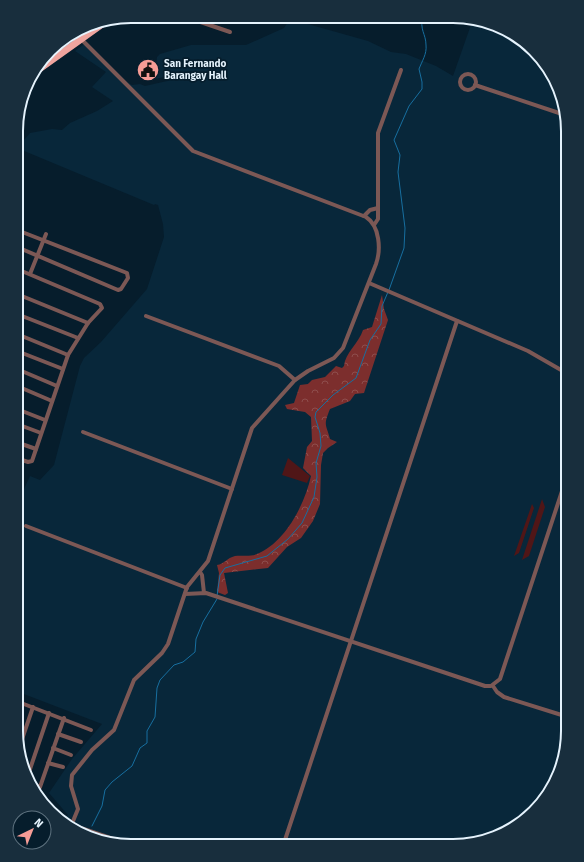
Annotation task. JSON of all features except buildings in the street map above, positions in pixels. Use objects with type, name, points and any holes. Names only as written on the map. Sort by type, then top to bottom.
[{"type":"highway","points":[[48,63],[94,30]]},
{"type":"street","points":[[204,23],[230,32]]},
{"type":"street","points":[[72,822],[78,809],[71,786],[73,774],[92,750],[114,730],[134,680],[162,653],[168,644],[187,588],[208,561],[251,429],[296,380],[308,371],[334,358],[342,350],[348,338],[378,256],[377,231],[374,225],[364,216],[192,150],[81,39]]},
{"type":"street","points":[[374,225],[378,220],[378,133],[401,70]]},
{"type":"street","points":[[464,75],[470,75],[475,79],[476,85],[471,90],[465,90],[460,86],[460,80],[464,75]]},
{"type":"street","points":[[476,85],[559,113]]},
{"type":"street","points":[[364,216],[369,211],[378,208]]},
{"type":"street","points":[[23,232],[129,275],[121,289],[118,290],[23,249]]},
{"type":"street","points":[[30,274],[46,234]]},
{"type":"street","points":[[23,271],[100,304],[102,308],[88,323],[68,355],[31,462],[23,460]]},
{"type":"street","points":[[369,283],[531,352],[561,370]]},
{"type":"street","points":[[23,296],[88,323]]},
{"type":"street","points":[[23,316],[78,338]]},
{"type":"street","points":[[146,316],[279,366],[296,380]]},
{"type":"street","points":[[285,839],[457,321]]},
{"type":"street","points":[[23,336],[68,355]]},
{"type":"street","points":[[23,353],[63,369]]},
{"type":"street","points":[[23,372],[57,386]]},
{"type":"street","points":[[23,389],[52,401]]},
{"type":"street","points":[[23,412],[46,420]]},
{"type":"street","points":[[23,427],[41,433]]},
{"type":"street","points":[[83,432],[232,488]]},
{"type":"street","points":[[23,444],[36,449]]},
{"type":"street","points":[[185,594],[204,593],[226,599],[485,686],[493,686],[500,679],[561,494]]},
{"type":"street","points":[[26,526],[187,588]]},
{"type":"street","points":[[200,572],[202,575],[204,593]]},
{"type":"street","points":[[493,686],[502,696],[561,715]]},
{"type":"street","points":[[23,704],[48,712],[91,730]]},
{"type":"street","points":[[23,736],[33,707]]},
{"type":"street","points":[[30,769],[48,712]]},
{"type":"street","points":[[40,787],[64,718]]},
{"type":"street","points":[[58,734],[81,742]]},
{"type":"street","points":[[53,748],[71,755]]},
{"type":"street","points":[[48,763],[63,767]]},
{"type":"shaded area","points":[[287,23],[304,23],[368,41],[391,52],[406,54],[436,66],[453,76],[471,25],[481,27],[495,31],[507,37],[519,45],[534,60],[550,83],[557,103],[561,131],[561,738],[559,752],[550,779],[534,802],[513,821],[495,831],[481,835],[453,839],[131,839],[117,838],[89,831],[65,817],[68,815],[49,793],[72,759],[102,724],[23,694],[23,491],[30,476],[40,480],[54,465],[80,366],[84,358],[101,342],[147,289],[164,237],[163,224],[158,205],[154,205],[23,150],[23,141],[30,133],[52,129],[62,130],[70,123],[97,111],[113,101],[92,87],[106,72],[75,51],[87,42],[127,82],[132,85],[140,84],[145,86],[185,77],[192,71],[155,79],[157,57],[160,54],[191,45],[246,45],[284,28]]},
{"type":"shaded area","points":[[288,458],[310,476],[307,483],[282,475]]},
{"type":"shaded area","points":[[542,499],[545,507],[529,556],[522,560]]},
{"type":"shaded area","points":[[532,504],[534,508],[519,553],[514,556]]},
{"type":"green space","points":[[382,295],[384,309],[388,320],[364,393],[355,394],[350,401],[330,409],[326,419],[330,439],[337,442],[323,453],[321,465],[320,504],[313,521],[301,538],[287,547],[268,568],[224,573],[228,593],[225,595],[217,592],[219,573],[217,565],[235,556],[254,555],[267,549],[285,532],[299,510],[311,476],[303,468],[307,447],[312,441],[311,417],[305,412],[287,409],[285,405],[294,403],[300,385],[308,384],[312,380],[325,377],[336,366],[342,368],[344,366],[349,352],[363,330],[372,327]]},
{"type":"waterway","points":[[389,290],[404,248],[405,228],[398,172],[400,155],[394,140],[409,106],[422,89],[419,69],[426,48],[422,23]]},
{"type":"waterway","points":[[217,596],[220,575],[225,568],[267,556],[288,539],[302,523],[314,497],[317,477],[316,463],[321,446],[320,433],[315,417],[316,412],[333,395],[356,378],[370,340],[381,324],[382,306],[388,292]]},
{"type":"waterway","points":[[92,826],[102,806],[105,790],[112,782],[132,766],[140,748],[147,743],[147,731],[155,717],[157,688],[160,680],[174,665],[183,662],[195,652],[196,639],[203,622],[217,599]]},
{"type":"place","name":"San Fernando Barangay Hall","points":[[148,70]]}]
